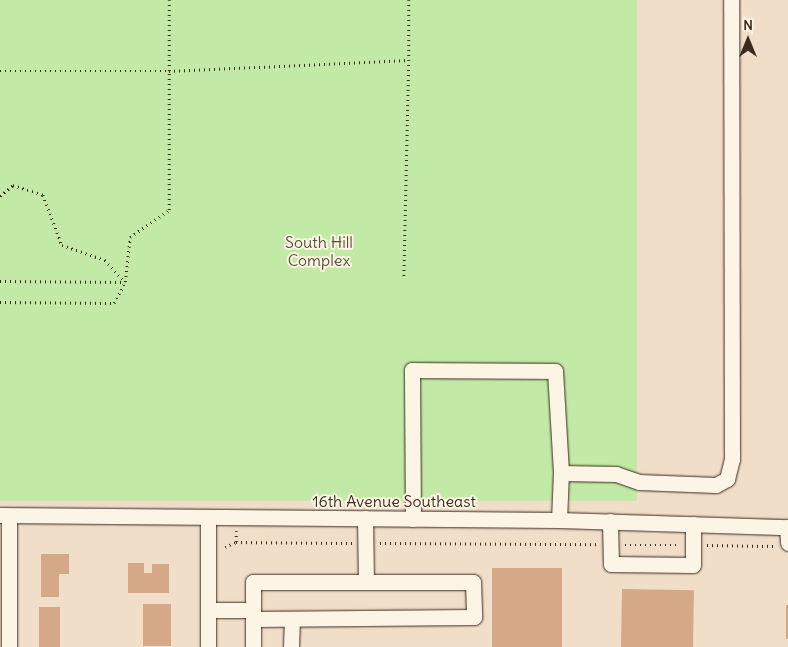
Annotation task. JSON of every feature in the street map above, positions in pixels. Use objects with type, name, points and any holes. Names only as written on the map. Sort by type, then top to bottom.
[{"type":"street","points":[[561,474],[616,474],[639,482],[716,485],[727,479],[732,459],[731,0]]},
{"type":"street","points":[[413,519],[412,370],[555,371],[561,474],[558,520]]},
{"type":"street","points":[[4,516],[9,647]]},
{"type":"street","name":"16th Avenue Southeast","points":[[4,516],[558,520],[788,527]]},
{"type":"street","points":[[208,517],[208,647]]},
{"type":"street","points":[[365,518],[366,581]]},
{"type":"street","points":[[610,521],[611,564],[693,565],[693,524]]},
{"type":"street","points":[[783,544],[788,527]]},
{"type":"street","points":[[208,610],[253,614],[292,618],[474,617],[474,582],[253,582],[253,614],[253,647]]},
{"type":"street","points":[[291,647],[292,618]]},
{"type":"path","points":[[0,302],[114,303],[125,282],[130,236],[169,210],[169,0]]},
{"type":"path","points":[[404,279],[409,0]]},
{"type":"path","points":[[0,71],[169,71],[409,60]]},
{"type":"path","points":[[0,196],[13,185],[44,195],[62,245],[105,260],[125,282]]},
{"type":"path","points":[[0,281],[125,282]]},
{"type":"path","points":[[225,547],[236,542],[783,544]]},
{"type":"green space","name":"South Hill Complex","points":[[0,0],[637,0],[637,501],[0,501]]},
{"type":"building","points":[[41,554],[69,554],[69,574],[59,574],[59,597],[41,597]]},
{"type":"building","points":[[128,563],[144,563],[144,573],[152,573],[152,564],[169,564],[169,593],[128,593]]},
{"type":"building","points":[[492,568],[562,568],[562,647],[492,647]]},
{"type":"building","points":[[622,589],[694,590],[693,647],[621,647]]},
{"type":"building","points":[[143,604],[171,604],[171,646],[143,646]]},
{"type":"building","points":[[786,605],[788,605],[788,639],[786,639]]},
{"type":"building","points":[[39,607],[60,607],[60,647],[39,647]]}]
